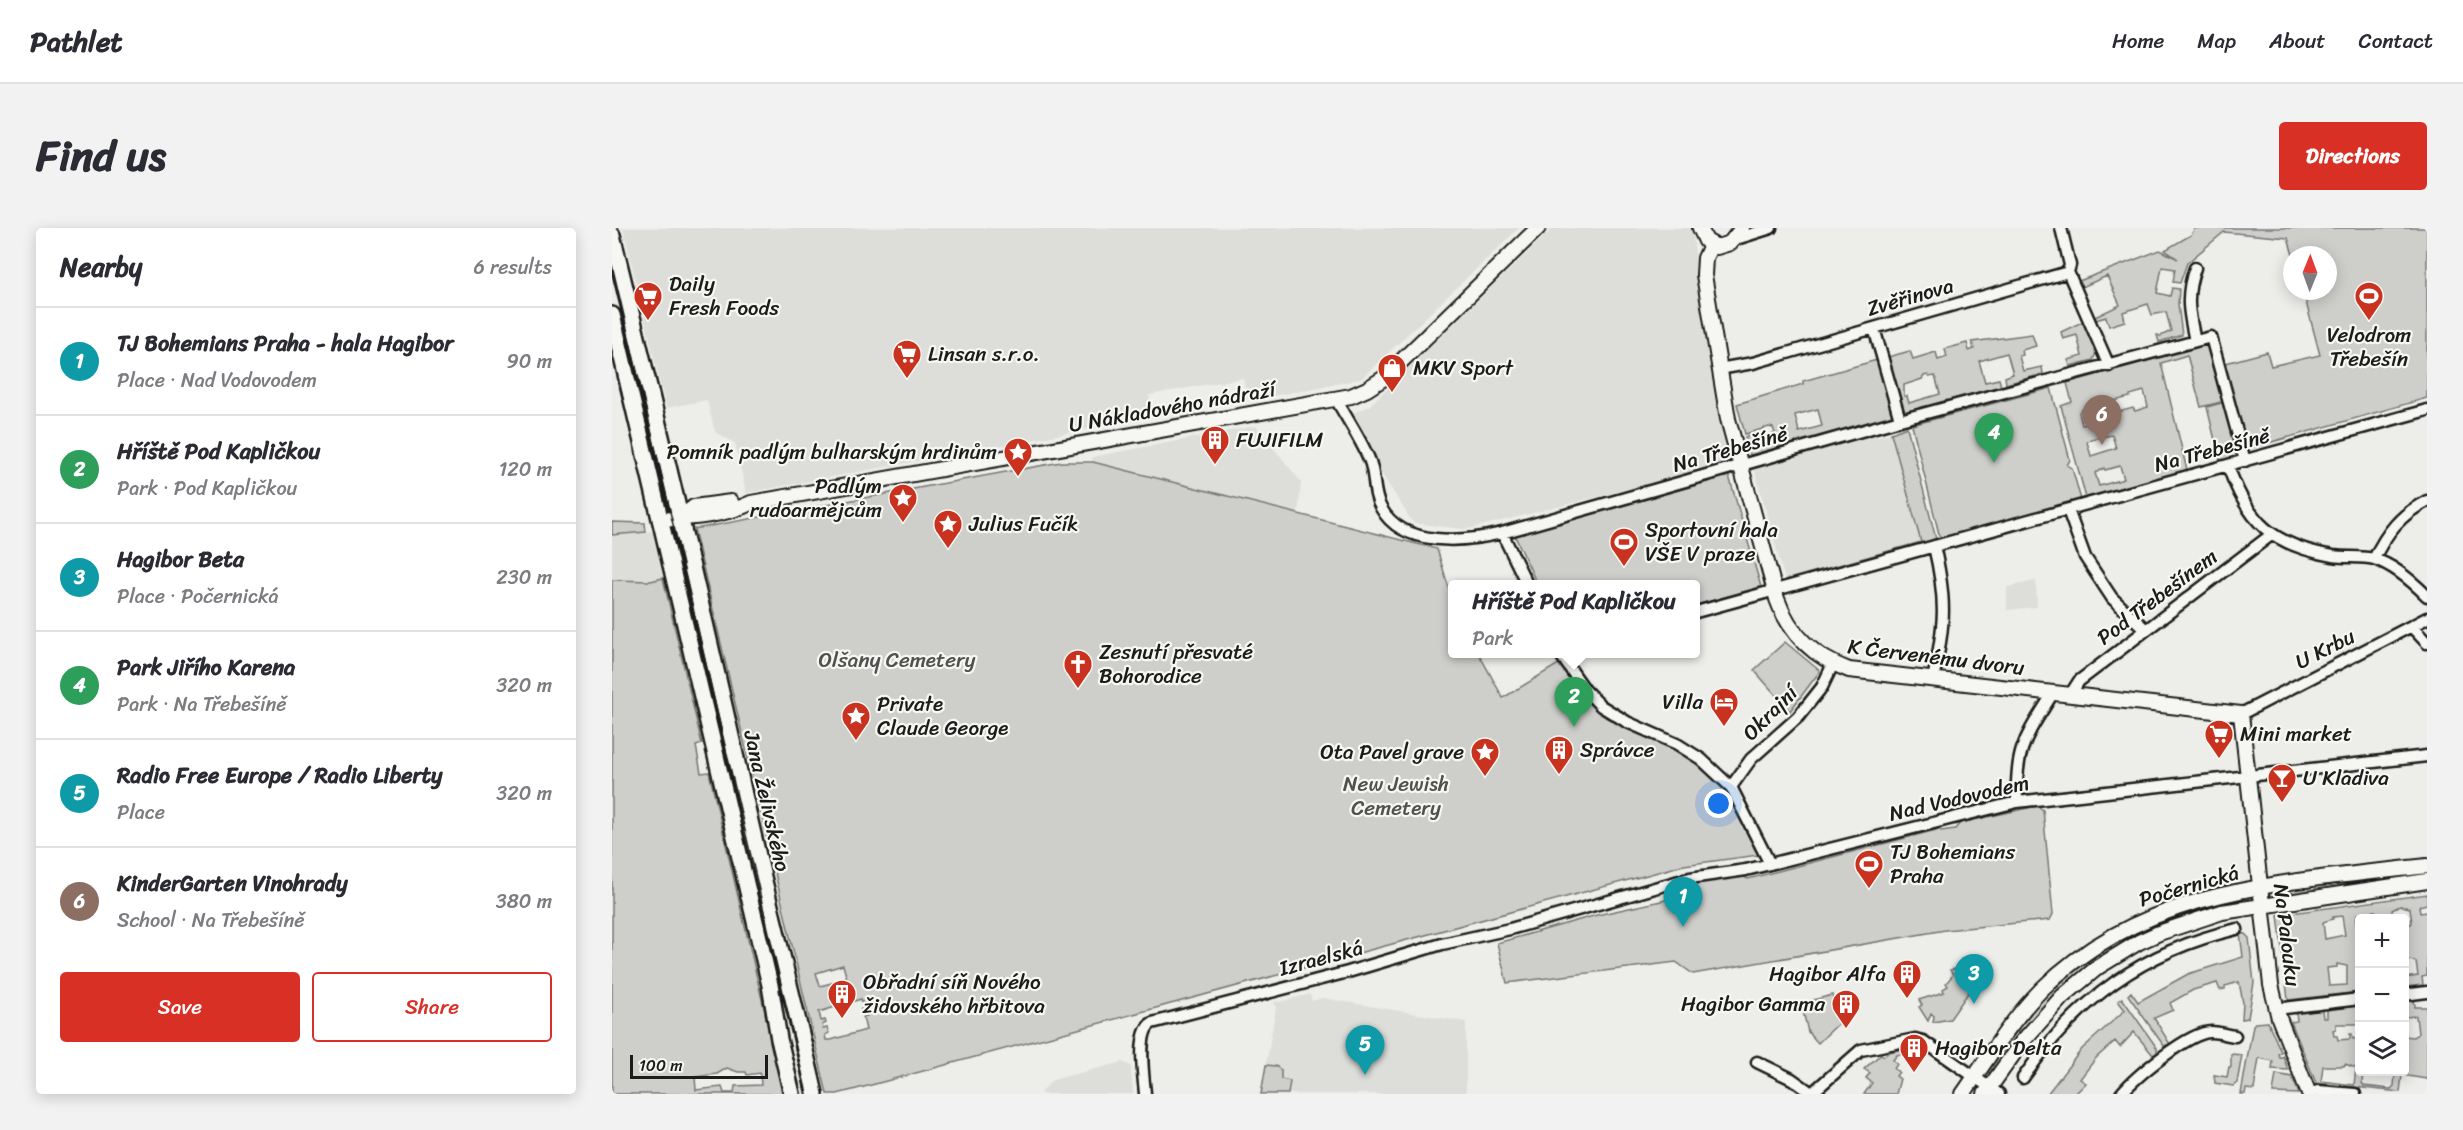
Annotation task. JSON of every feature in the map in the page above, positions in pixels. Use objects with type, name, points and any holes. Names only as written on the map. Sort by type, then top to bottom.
[{"type":"main road","name":"Jana Želivského","points":[[612,235],[615,257],[681,517],[738,772],[815,1094]]},
{"type":"main road","name":"Jana Želivského","points":[[612,315],[770,985],[781,1050],[792,1094]]},
{"type":"street","name":"U Nákladového nádraží","points":[[681,517],[696,517],[741,508],[751,503],[1336,399],[1360,392],[1384,378],[1538,228]]},
{"type":"street","points":[[1700,228],[1703,238],[1711,245],[1721,247],[1734,240],[1771,228]]},
{"type":"street","points":[[1734,240],[1742,228]]},
{"type":"street","points":[[2061,228],[2070,265],[2068,272],[2109,366]]},
{"type":"street","name":"K Červenému dvoru","points":[[1711,245],[1704,266],[1719,369],[1740,467],[1781,609],[1794,632],[1815,653],[1833,664],[1866,672],[2241,714]]},
{"type":"street","points":[[2195,268],[2190,283],[2187,307],[2195,341]]},
{"type":"street","name":"Zvěřinova","points":[[1719,369],[1753,363],[2068,272]]},
{"type":"street","points":[[1874,328],[1900,420]]},
{"type":"street","name":"Na Třebešíně","points":[[1336,399],[1371,461],[1380,508],[1396,525],[1424,537],[1455,541],[1502,533],[1900,420],[2211,337],[2245,461]]},
{"type":"street","name":"Na Třebešíně","points":[[1700,611],[2427,410]]},
{"type":"street","points":[[2228,466],[2239,495],[2254,518],[2271,535],[2300,548],[2334,556],[2374,559],[2408,577],[2427,596]]},
{"type":"street","points":[[2374,559],[2385,536],[2411,509],[2427,501]]},
{"type":"street","points":[[2068,510],[2085,556],[2112,598],[2146,630]]},
{"type":"street","points":[[660,520],[681,517]]},
{"type":"street","points":[[1502,533],[1525,580]]},
{"type":"street","name":"Pod Třebešínem","points":[[2070,694],[2079,681],[2271,535]]},
{"type":"street","points":[[1933,680],[1942,639],[1944,613],[1942,580],[1934,546]]},
{"type":"street","name":"U Krbu","points":[[2241,714],[2427,618]]},
{"type":"street","points":[[2412,627],[2427,643]]},
{"type":"street","points":[[1563,658],[1585,690],[1601,706],[1627,722],[1677,744],[1701,759],[1731,787],[1770,864]]},
{"type":"street","name":"Okrajní","points":[[1731,787],[1751,759],[1798,717],[1822,687],[1833,664]]},
{"type":"street","points":[[2017,802],[2016,769],[2022,745],[2032,725],[2054,693]]},
{"type":"street","points":[[2241,714],[2248,776]]},
{"type":"street","name":"Nad Vodovodem","points":[[1510,929],[1690,878],[1746,870],[2017,802],[2427,756]]},
{"type":"street","name":"Na Palouku","points":[[2248,776],[2259,888],[2276,1009],[2309,1094]]},
{"type":"street","name":"Počernická","points":[[1963,1094],[2024,1009],[2064,969],[2096,945],[2135,923],[2164,911],[2206,899],[2259,888],[2427,866]]},
{"type":"street","name":"Počernická","points":[[1991,1092],[2022,1042],[2051,1007],[2076,984],[2117,954],[2159,933],[2222,912],[2427,880]]},
{"type":"street","name":"Izraelská","points":[[1145,1094],[1142,1036],[1145,1029],[1152,1023],[1348,972],[1442,944],[1510,929]]},
{"type":"street","points":[[2023,1078],[2067,1021],[2114,982],[2168,951],[2209,935],[2237,929]]},
{"type":"street","points":[[2409,994],[2427,992]]},
{"type":"street","points":[[2276,1009],[2355,1000]]},
{"type":"street","points":[[2121,1094],[2146,1070],[2191,1039],[2210,1032],[2235,1036]]},
{"type":"street","points":[[1757,1062],[1792,1078],[1813,1093],[1861,1050],[1915,1039],[1921,1040],[1975,1077],[1991,1092]]},
{"type":"street","points":[[2309,1094],[2318,1091],[2355,1094]]},
{"type":"shaded area","points":[[623,228],[1519,228],[1361,379],[1248,401],[1243,378],[1149,395],[1153,417],[746,493],[735,443],[715,432],[707,400],[666,408]]},
{"type":"shaded area","points":[[1553,228],[1692,228],[1708,358],[1732,463],[1473,528],[1463,529],[1413,523],[1381,473],[1373,448],[1353,413],[1369,406]]},
{"type":"shaded area","points":[[1256,426],[1301,482],[1298,515],[1093,463],[1092,457]]},
{"type":"shaded area","points":[[1891,433],[1921,542],[1785,580],[1754,468]]},
{"type":"shaded area","points":[[652,531],[663,578],[651,581],[612,580],[612,535]]},
{"type":"shaded area","points":[[2036,581],[2037,607],[2007,610],[2007,587]]},
{"type":"shaded area","points":[[1310,994],[1312,1001],[1322,998],[1466,1022],[1466,1094],[1261,1094],[1276,1007],[1274,1001],[1280,1002]]},
{"type":"shaded area","points":[[1123,1062],[1131,1066],[1133,1094],[1040,1094],[1052,1080]]},
{"type":"green space","name":"Velodrom Třebešín","points":[[2195,228],[2427,228],[2427,398],[2247,449],[2222,364],[2267,352],[2271,366],[2320,355],[2305,300],[2337,300],[2337,246],[2290,246],[2288,238],[2224,232],[2187,263],[2180,283],[2173,282],[2175,269],[2162,267],[2157,293],[2170,296],[2172,288],[2179,289],[2178,304],[2182,335],[2159,342],[2157,335],[2161,336],[2171,331],[2166,312],[2152,315],[2148,304],[2123,312],[2125,321],[2109,326],[2106,317],[2096,320],[2095,317],[2120,305],[2107,276],[2082,287],[2079,281],[2160,250],[2178,259],[2165,250],[2191,235]]},
{"type":"green space","points":[[2084,321],[2097,350],[2093,360],[2070,366],[2068,360],[2082,356],[2077,335],[2063,339],[2061,332]]},
{"type":"green space","points":[[2032,334],[2036,346],[2022,350],[2023,355],[2019,356],[2023,371],[2042,367],[2043,374],[2006,384],[2005,377],[2013,374],[2007,353],[1979,361],[1985,382],[1999,379],[2001,386],[1903,413],[1888,357],[1910,351],[1913,359],[1936,352],[1938,360],[1947,357],[1945,349],[1967,343],[1969,351],[1974,349],[1972,342]],"holes":[[[1924,376],[1935,376],[1940,394],[1909,403],[1907,396],[1904,396],[1904,385],[1922,379]]]},
{"type":"green space","points":[[2208,344],[2225,401],[2201,407],[2187,355],[2161,363],[2187,470],[2086,498],[2061,406],[2072,402],[2067,383]],"holes":[[[2144,391],[2148,407],[2135,411],[2133,408],[2107,415],[2107,419],[2082,425],[2079,412],[2083,409]],[[2112,435],[2116,448],[2091,456],[2087,442],[2091,439]],[[2120,466],[2124,479],[2099,486],[2095,473],[2104,468],[2105,470]]]},
{"type":"green space","points":[[1877,360],[1893,416],[1750,455],[1745,437],[1752,434],[1755,446],[1775,441],[1773,434],[1775,433],[1773,428],[1769,427],[1745,434],[1737,404],[1803,384],[1803,381]],"holes":[[[1818,409],[1822,426],[1799,432],[1795,415]]]},
{"type":"green space","points":[[2051,388],[2070,460],[2067,465],[2072,468],[2081,500],[1940,538],[1912,425]]},
{"type":"green space","points":[[2225,402],[2239,451],[2238,456],[2220,461],[2207,407]]},
{"type":"green space","points":[[1907,427],[1936,539],[1785,580],[1921,542],[1891,433]]},
{"type":"green space","points":[[1061,462],[1093,462],[1437,549],[1448,585],[1448,658],[1481,658],[1503,698],[1560,663],[1594,708],[1607,718],[1679,749],[1723,784],[1759,855],[1684,865],[864,1087],[837,1094],[827,1094],[694,529]],"holes":[[[843,965],[847,979],[820,986],[816,973]],[[861,999],[864,1008],[861,1009],[862,1012],[866,1011],[867,1016],[863,1017],[866,1030],[826,1040],[825,1035],[829,1033],[827,1028],[823,1029],[822,1025],[826,1023],[825,1020],[821,1021],[819,1012]]]},
{"type":"green space","points":[[1729,476],[1761,587],[1700,604],[1700,580],[1535,580],[1515,536]]},
{"type":"green space","points":[[612,522],[645,523],[646,532],[612,535]]},
{"type":"green space","points":[[663,578],[702,744],[696,746],[701,773],[709,772],[784,1094],[612,1094],[612,580],[651,581]],"holes":[[[727,1068],[746,1072],[747,1075],[760,1073],[761,1085],[735,1086],[734,1093],[724,1093],[722,1087],[696,1090],[695,1077],[717,1074]]]},
{"type":"green space","points":[[1785,642],[1820,671],[1790,711],[1754,670]]},
{"type":"green space","name":"TJ Bohemians Praha","points":[[2037,806],[2043,810],[2053,914],[2050,920],[1945,930],[1693,974],[1676,962],[1507,983],[1497,943],[1597,915],[1684,896],[1690,883],[1740,875],[1748,879],[1940,829],[1941,831],[1955,829],[1960,823]]},
{"type":"green space","points":[[2382,876],[2383,884],[2283,899],[2282,890]]},
{"type":"green space","points":[[2427,894],[2427,904],[2419,906],[2420,913],[2427,912],[2427,976],[2422,977],[2423,985],[2409,987],[2409,977],[2418,976],[2416,962],[2409,961],[2409,925],[2412,923],[2410,908],[2400,906],[2392,910],[2392,914],[2376,914],[2375,911],[2371,914],[2355,914],[2355,992],[2288,1000],[2278,915]],"holes":[[[2342,916],[2345,935],[2325,939],[2323,922]],[[2337,964],[2347,966],[2347,985],[2329,986],[2327,968],[2337,967]]]},
{"type":"green space","points":[[2250,897],[2248,901],[2103,960],[2095,950],[2164,914]]},
{"type":"green space","points":[[2240,933],[2249,938],[2254,983],[2248,1018],[2242,1019],[2243,1003],[2239,982],[2220,990],[2217,983],[2193,990],[2170,1003],[2173,1010],[2154,1018],[2170,1044],[2164,1046],[2128,995],[2131,992],[2138,1002],[2188,974],[2243,957]]},
{"type":"green space","points":[[2091,953],[2098,964],[1991,1074],[1988,1072],[1987,1068],[2039,997]]},
{"type":"green space","points":[[1980,963],[1982,973],[1950,1019],[1933,1022],[1934,1016],[1931,1013],[1928,1021],[1919,1007],[1922,1005],[1919,1000],[1944,992],[1943,989],[1948,986],[1946,983],[1953,975],[1950,970]]},
{"type":"green space","points":[[1833,995],[1839,1023],[1818,1043],[1808,1032],[1801,1003]]},
{"type":"green space","points":[[2122,998],[2157,1048],[2157,1053],[2153,1055],[2134,1032],[2120,1047],[2115,1041],[2096,1058],[2080,1079],[2086,1083],[2075,1094],[2047,1094],[2082,1049],[2125,1010],[2118,1001]]},
{"type":"green space","points":[[2414,1000],[2415,1007],[2427,1007],[2427,1079],[2408,1076],[2409,1036],[2418,1034],[2416,1016],[2409,1017],[2409,1001]]},
{"type":"green space","points":[[2355,1006],[2355,1024],[2336,1024],[2336,1029],[2333,1030],[2338,1040],[2350,1039],[2350,1034],[2355,1039],[2355,1068],[2345,1064],[2344,1066],[2323,1066],[2321,1081],[2354,1085],[2355,1076],[2363,1076],[2364,1086],[2391,1089],[2394,1086],[2395,1076],[2402,1076],[2400,1092],[2316,1083],[2291,1022],[2297,1021],[2296,1013],[2322,1010],[2323,1018],[2327,1018],[2327,1009]]},
{"type":"green space","points":[[2268,1022],[2281,1052],[2278,1054],[2280,1058],[2283,1056],[2288,1070],[2272,1069],[2273,1061],[2259,1058],[2254,1090],[2246,1089],[2245,1094],[2241,1094],[2253,1025]]},
{"type":"green space","points":[[1903,1049],[1917,1059],[1915,1062],[1902,1054],[1897,1055],[1893,1060],[1897,1064],[1894,1069],[1899,1072],[1896,1076],[1900,1079],[1896,1094],[1864,1094],[1872,1083],[1866,1078],[1870,1073],[1864,1069],[1881,1054],[1884,1056],[1889,1052]]},
{"type":"green space","points":[[2231,1054],[2242,1055],[2237,1083],[2233,1086],[2215,1083],[2214,1075],[2227,1077],[2229,1067],[2231,1067]]},
{"type":"green space","points":[[1266,1065],[1276,1066],[1281,1070],[1281,1079],[1290,1081],[1288,1094],[1261,1094]]},
{"type":"green space","points":[[2276,1074],[2292,1077],[2299,1094],[2273,1093]]},
{"type":"tram line","points":[[612,265],[807,1094]]},
{"type":"place","name":"Daily Fresh Foods","points":[[648,322]]},
{"type":"place","name":"Velodrom Třebešín","points":[[2369,322]]},
{"type":"place","name":"Linsan s.r.o.","points":[[907,380]]},
{"type":"place","name":"MKV Sport","points":[[1392,394]]},
{"type":"place","name":"KinderGarten Vinohrady","points":[[2102,445]]},
{"type":"place","name":"Park Jiřího Karena","points":[[1994,463]]},
{"type":"place","name":"FUJIFILM","points":[[1215,466]]},
{"type":"place","name":"Pomník padlým bulharským hrdinům","points":[[1018,478]]},
{"type":"place","name":"Padlým rudoarmějcům","points":[[903,524]]},
{"type":"place","name":"Julius Fučík","points":[[948,550]]},
{"type":"place","name":"Sportovní hala VŠE V praze","points":[[1624,568]]},
{"type":"place","name":"Zesnutí přesvaté Bohorodice","points":[[1078,690]]},
{"type":"place","name":"Hříště Pod Kapličkou","points":[[1574,727]]},
{"type":"place","name":"Villa","points":[[1724,728]]},
{"type":"place","name":"Private Claude George","points":[[856,742]]},
{"type":"place","name":"Mini market","points":[[2219,760]]},
{"type":"place","name":"Správce","points":[[1559,776]]},
{"type":"place","name":"Ota Pavel grave","points":[[1485,778]]},
{"type":"place","name":"U Kladiva","points":[[2282,804]]},
{"type":"place","name":"TJ Bohemians Praha","points":[[1869,890]]},
{"type":"place","name":"TJ Bohemians Praha - hala Hagibor","points":[[1683,927]]},
{"type":"place","name":"Hagibor Alfa","points":[[1907,1000]]},
{"type":"place","name":"Hagibor Beta","points":[[1974,1004]]},
{"type":"place","name":"Obřadní síň Nového židovského hřbitova","points":[[842,1020]]},
{"type":"place","name":"Hagibor Gamma","points":[[1846,1030]]},
{"type":"place","name":"Hagibor Delta","points":[[1914,1074]]},
{"type":"place","name":"Radio Free Europe / Radio Liberty","points":[[1365,1075]]},
{"type":"park label","name":"Olšany Cemetery","points":[[897,660]]},
{"type":"park label","name":"New Jewish Cemetery","points":[[1396,796]]}]
